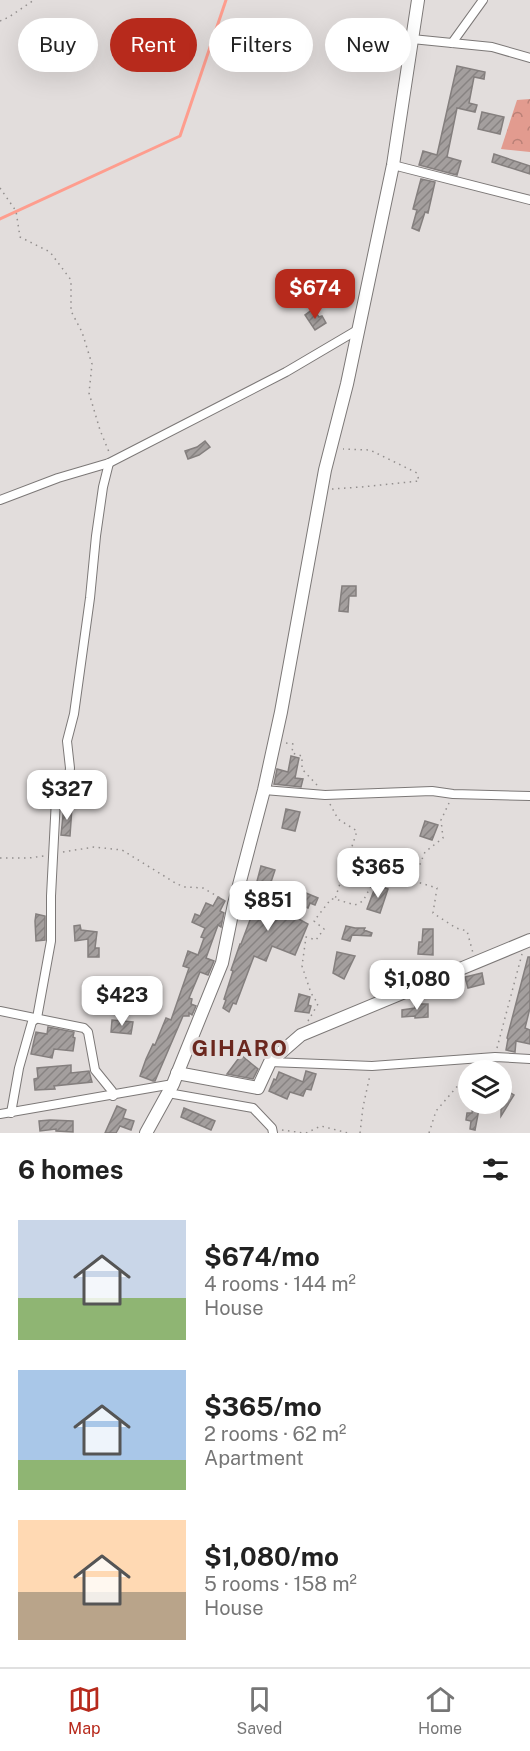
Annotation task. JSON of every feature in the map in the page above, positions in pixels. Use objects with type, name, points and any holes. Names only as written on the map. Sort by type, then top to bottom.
[{"type":"main road","points":[[146,1133],[173,1083],[222,963],[234,904],[264,790],[286,684],[321,489],[347,384],[393,165],[418,0]]},
{"type":"main road","points":[[173,1083],[258,1088],[270,1062],[301,1035],[528,941]]},
{"type":"street","points":[[452,43],[483,0]]},
{"type":"street","points":[[412,39],[492,46],[530,58]]},
{"type":"street","points":[[393,165],[530,200]]},
{"type":"street","points":[[0,500],[58,478],[109,463],[286,372],[358,329]]},
{"type":"street","points":[[11,1113],[19,1068],[32,1022],[37,1018],[51,941],[56,799],[57,793],[69,777],[67,741],[74,714],[96,536],[109,463]]},
{"type":"street","points":[[264,790],[325,795],[432,791],[453,794],[530,796]]},
{"type":"street","points":[[0,1011],[84,1028],[88,1032],[95,1070],[113,1095]]},
{"type":"street","points":[[270,1062],[372,1066],[495,1058],[530,1059]]},
{"type":"street","points":[[0,1114],[173,1083],[253,1108],[273,1131]]},
{"type":"path","points":[[0,21],[34,0]]},
{"type":"path","points":[[0,188],[16,212],[20,237],[50,252],[71,280],[71,311],[82,332],[92,364],[89,393],[112,459],[109,463]]},
{"type":"path","points":[[321,489],[361,488],[419,481],[417,473],[370,450],[330,449]]},
{"type":"path","points":[[274,741],[293,744],[292,753],[302,756],[302,769],[325,795],[338,819],[357,831],[335,899]]},
{"type":"path","points":[[301,1035],[318,1004],[311,993],[302,966],[306,938],[316,940],[324,929],[314,921],[330,899],[355,905],[363,901],[377,875],[408,886],[413,881],[424,852],[443,838],[441,820],[453,794]]},
{"type":"path","points":[[0,858],[29,858],[94,847],[122,850],[177,884],[203,888],[234,904]]},
{"type":"path","points":[[413,881],[436,888],[433,913],[456,928],[467,932],[476,962]]},
{"type":"path","points":[[492,1060],[495,1058],[528,941]]},
{"type":"path","points":[[360,1133],[372,1066]]},
{"type":"path","points":[[429,1133],[436,1111],[458,1084]]},
{"type":"path","points":[[273,1131],[305,1133],[321,1126],[348,1133]]},
{"type":"green space","points":[[530,99],[530,152],[501,149],[517,100]]},
{"type":"building","points":[[457,66],[485,72],[484,79],[474,77],[469,103],[477,105],[475,112],[457,108],[447,157],[461,161],[457,175],[419,165],[423,151],[437,155]]},
{"type":"building","points":[[482,112],[504,117],[500,134],[478,129]]},
{"type":"building","points":[[494,154],[530,166],[530,174],[492,162]]},
{"type":"building","points":[[421,179],[435,182],[428,213],[425,212],[419,231],[412,228],[417,210],[413,209]]},
{"type":"building","points":[[313,309],[319,317],[322,316],[326,323],[315,330],[305,315]]},
{"type":"building","points":[[205,441],[210,447],[188,459],[185,451]]},
{"type":"building","points":[[342,586],[356,586],[356,596],[349,596],[348,612],[339,611]]},
{"type":"building","points":[[291,756],[299,758],[295,778],[303,779],[301,787],[274,784],[277,769],[288,772]]},
{"type":"building","points":[[64,806],[72,807],[70,836],[61,835]]},
{"type":"building","points":[[286,809],[300,812],[295,831],[282,828]]},
{"type":"building","points":[[425,821],[438,825],[432,840],[420,836]]},
{"type":"building","points":[[261,866],[275,870],[270,885],[267,884],[262,902],[266,905],[279,911],[289,886],[318,898],[315,905],[310,903],[308,908],[300,905],[295,917],[308,924],[295,955],[272,946],[266,961],[254,956],[236,1004],[233,1003],[229,1012],[223,1008],[226,1000],[224,999],[233,971],[231,970],[250,920],[251,912],[249,912]]},
{"type":"building","points":[[376,885],[388,889],[380,913],[367,909]]},
{"type":"building","points":[[218,897],[225,901],[220,911],[224,913],[221,927],[218,925],[206,958],[214,961],[208,975],[200,972],[189,998],[192,999],[191,1004],[196,1006],[192,1015],[189,1013],[189,1016],[183,1016],[155,1081],[140,1076],[166,1018],[171,1020],[189,968],[183,966],[188,951],[198,955],[204,938],[201,937],[205,928],[192,922],[195,914],[200,916],[206,903],[213,906]]},
{"type":"building","points":[[36,914],[45,916],[45,940],[36,941]]},
{"type":"building","points":[[80,925],[81,930],[97,932],[95,948],[99,948],[99,957],[88,957],[88,939],[75,941],[74,926]]},
{"type":"building","points":[[346,926],[365,928],[364,930],[372,933],[371,936],[352,935],[350,941],[342,939]]},
{"type":"building","points":[[423,929],[433,929],[433,955],[418,954]]},
{"type":"building","points":[[337,952],[355,956],[344,979],[333,973]]},
{"type":"building","points":[[528,957],[530,957],[530,1008],[525,1028],[530,1030],[530,1044],[516,1041],[515,1052],[506,1050],[507,1038]]},
{"type":"building","points":[[482,973],[484,984],[468,988],[465,977]]},
{"type":"building","points":[[299,994],[310,997],[309,1013],[295,1011]]},
{"type":"building","points":[[415,1004],[428,1004],[428,1017],[402,1017],[402,1010],[415,1008]]},
{"type":"building","points":[[112,1020],[133,1022],[131,1034],[111,1032]]},
{"type":"building","points":[[48,1027],[74,1032],[73,1051],[54,1049],[52,1058],[31,1054],[36,1032],[47,1034]]},
{"type":"building","points":[[241,1055],[258,1069],[253,1079],[227,1074]]},
{"type":"building","points":[[71,1065],[71,1073],[89,1071],[92,1082],[35,1090],[34,1079],[38,1078],[37,1068]]},
{"type":"building","points":[[306,1071],[316,1074],[311,1090],[306,1089],[303,1096],[290,1092],[287,1099],[269,1091],[279,1072],[303,1082]]},
{"type":"building","points":[[117,1106],[126,1110],[123,1118],[134,1121],[131,1130],[120,1126],[116,1133],[105,1133]]},
{"type":"building","points":[[184,1108],[215,1121],[211,1130],[181,1117]]},
{"type":"building","points":[[467,1114],[478,1114],[475,1130],[470,1129],[471,1121],[466,1120]]},
{"type":"building","points":[[39,1121],[73,1121],[73,1132],[56,1131],[56,1129],[40,1131]]},
{"type":"waterway","points":[[0,219],[180,136],[226,0]]},
{"type":"district","name":"GIHARO","points":[[240,1048]]}]
